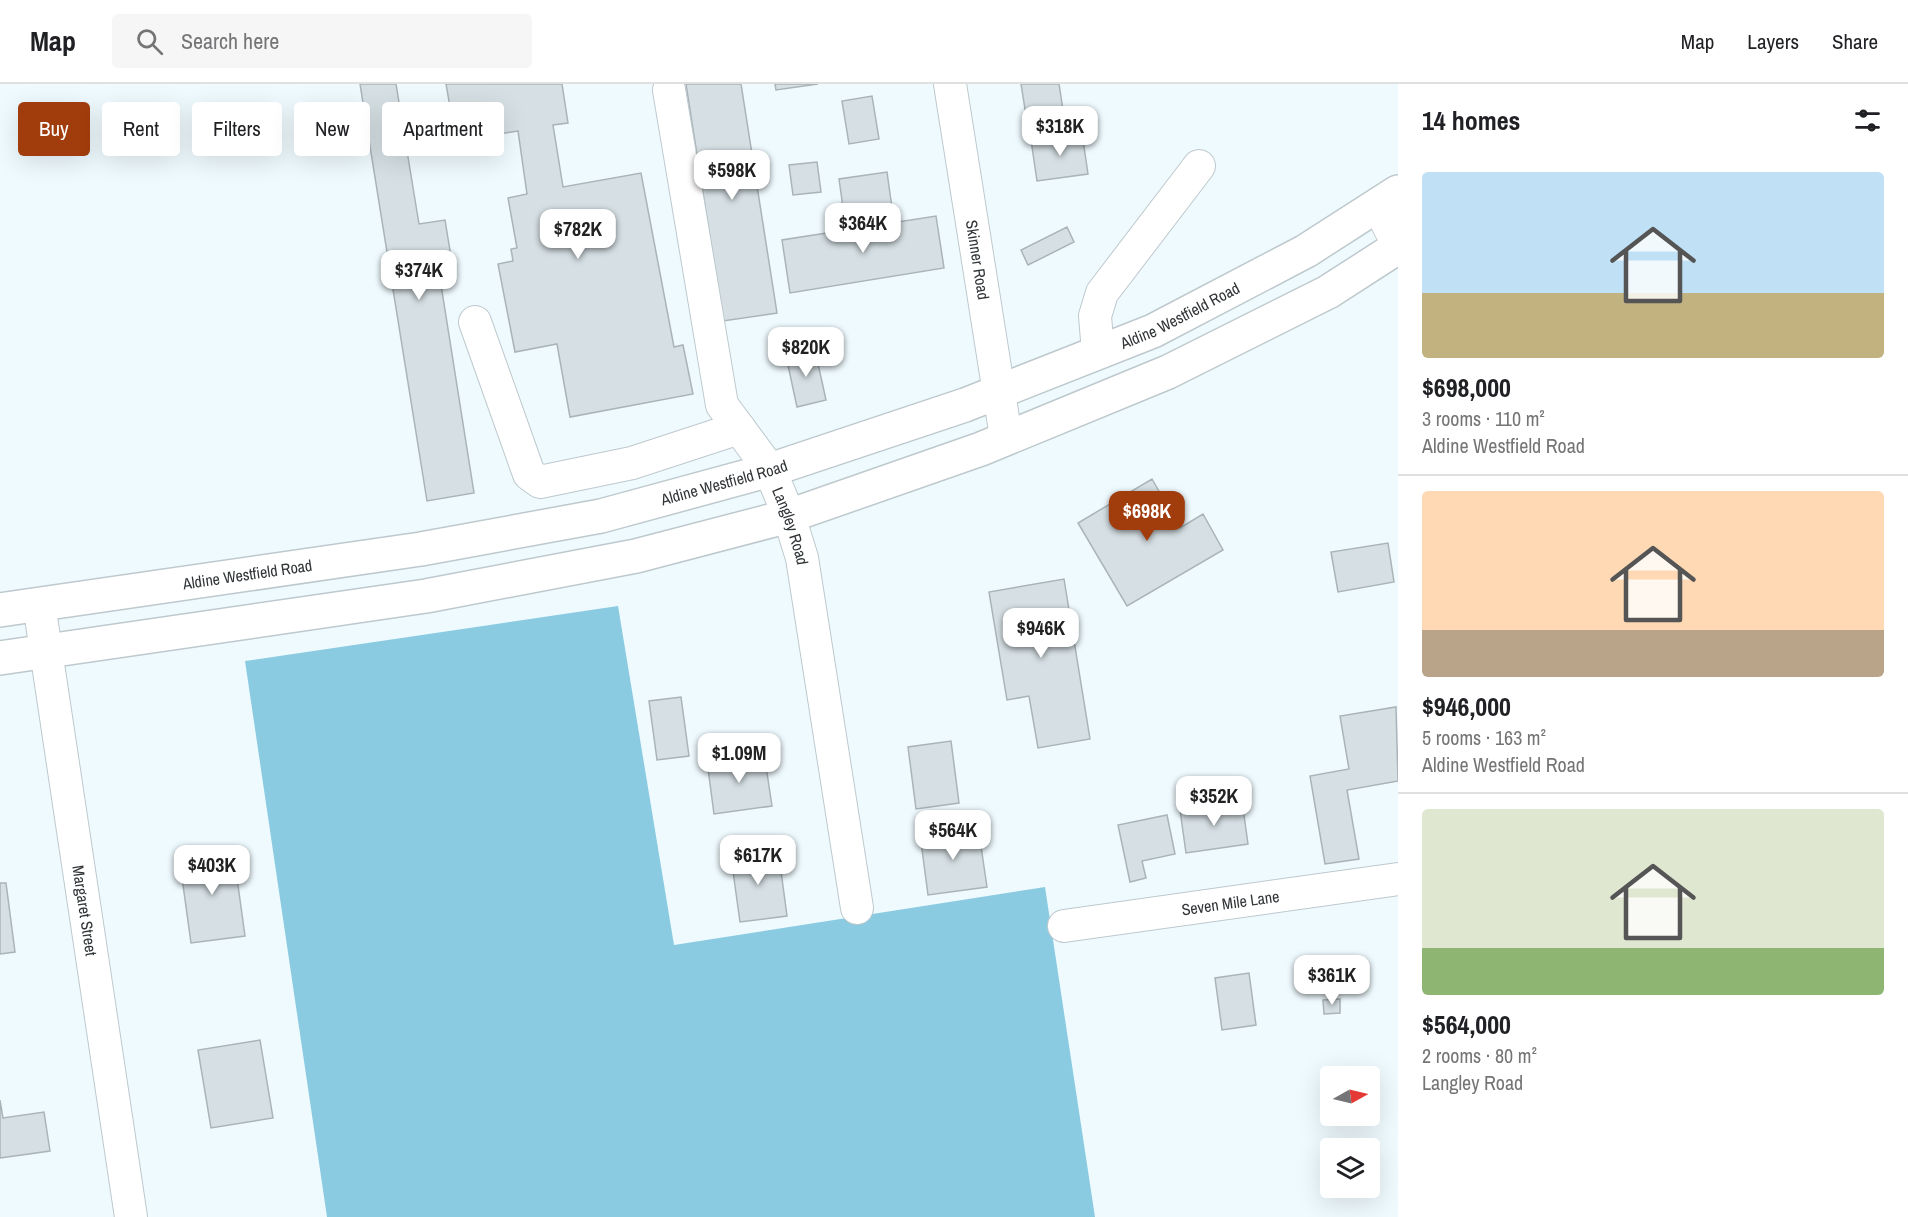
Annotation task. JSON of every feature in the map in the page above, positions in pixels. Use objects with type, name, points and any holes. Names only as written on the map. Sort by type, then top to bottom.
[{"type":"main road","name":"Aldine Westfield Road","points":[[0,610],[421,549],[624,512],[770,470],[965,405],[1153,331],[1296,256],[1388,199]]},
{"type":"main road","points":[[0,658],[426,596],[636,556],[789,516],[1006,437],[1168,372],[1328,292],[1398,246]]},
{"type":"main road","points":[[866,438],[883,483]]},
{"type":"main road","points":[[421,549],[426,596]]},
{"type":"street","name":"Skinner Road","points":[[950,84],[1006,437]]},
{"type":"street","name":"Langley Road","points":[[669,90],[722,405],[770,470],[789,516],[802,558],[857,908]]},
{"type":"street","points":[[1098,352],[1095,316],[1102,293],[1199,166]]},
{"type":"street","points":[[1388,199],[1398,246]]},
{"type":"street","points":[[475,322],[529,474],[540,482],[632,463],[739,428]]},
{"type":"street","points":[[557,479],[566,522]]},
{"type":"street","name":"Margaret Street","points":[[39,604],[131,1217]]},
{"type":"street","name":"Seven Mile Lane","points":[[1064,927],[1398,879]]},
{"type":"shaded area","points":[[618,606],[674,945],[1045,887],[1095,1217],[327,1217],[245,661]]},
{"type":"building","points":[[360,84],[396,84],[399,102],[382,102],[382,156],[408,156],[419,224],[445,220],[453,269],[439,272],[474,493],[427,501],[370,146],[370,102],[363,102]]},
{"type":"building","points":[[446,84],[562,84],[568,123],[553,125],[563,187],[641,173],[674,347],[683,345],[693,394],[570,417],[557,344],[515,352],[498,264],[513,261],[511,249],[517,248],[508,198],[527,194],[518,131],[504,133],[504,102],[449,102]]},
{"type":"building","points":[[686,84],[741,84],[777,313],[723,321]]},
{"type":"building","points":[[775,84],[818,84],[776,90]]},
{"type":"building","points":[[1021,84],[1059,84],[1065,123],[1028,128]]},
{"type":"building","points":[[872,96],[879,139],[849,144],[842,101]]},
{"type":"building","points":[[1082,133],[1088,174],[1037,181],[1031,140]]},
{"type":"building","points":[[817,162],[821,192],[793,195],[789,165]]},
{"type":"building","points":[[887,172],[893,215],[845,222],[839,179]]},
{"type":"building","points":[[936,216],[944,268],[790,293],[782,240]]},
{"type":"building","points":[[1067,227],[1074,242],[1028,265],[1021,250]]},
{"type":"building","points":[[815,350],[826,400],[797,407],[786,356]]},
{"type":"building","points":[[1152,479],[1180,528],[1203,514],[1223,550],[1127,606],[1078,523]]},
{"type":"building","points":[[1388,543],[1394,582],[1338,592],[1331,552]]},
{"type":"building","points":[[1064,579],[1090,739],[1038,748],[1029,696],[1007,700],[989,592]]},
{"type":"building","points":[[681,697],[689,756],[657,760],[649,701]]},
{"type":"building","points":[[1396,707],[1398,781],[1347,790],[1359,859],[1325,864],[1310,776],[1349,769],[1340,716]]},
{"type":"building","points":[[951,741],[959,803],[916,809],[908,747]]},
{"type":"building","points":[[764,753],[772,806],[714,814],[707,761]]},
{"type":"building","points":[[1242,801],[1248,844],[1186,853],[1180,810]]},
{"type":"building","points":[[1167,815],[1175,854],[1142,861],[1146,878],[1130,882],[1118,825]]},
{"type":"building","points":[[978,826],[987,887],[928,895],[920,834]]},
{"type":"building","points":[[753,847],[754,859],[779,856],[787,916],[740,922],[730,850]]},
{"type":"building","points":[[233,849],[245,936],[191,943],[179,856]]},
{"type":"building","points":[[0,883],[6,883],[15,952],[0,954]]},
{"type":"building","points":[[1249,973],[1256,1025],[1222,1030],[1215,978]]},
{"type":"building","points":[[1340,999],[1340,1013],[1324,1014],[1323,1000]]},
{"type":"building","points":[[260,1040],[273,1118],[211,1128],[198,1050]]},
{"type":"building","points":[[0,1100],[3,1118],[44,1112],[50,1151],[0,1158]]}]
